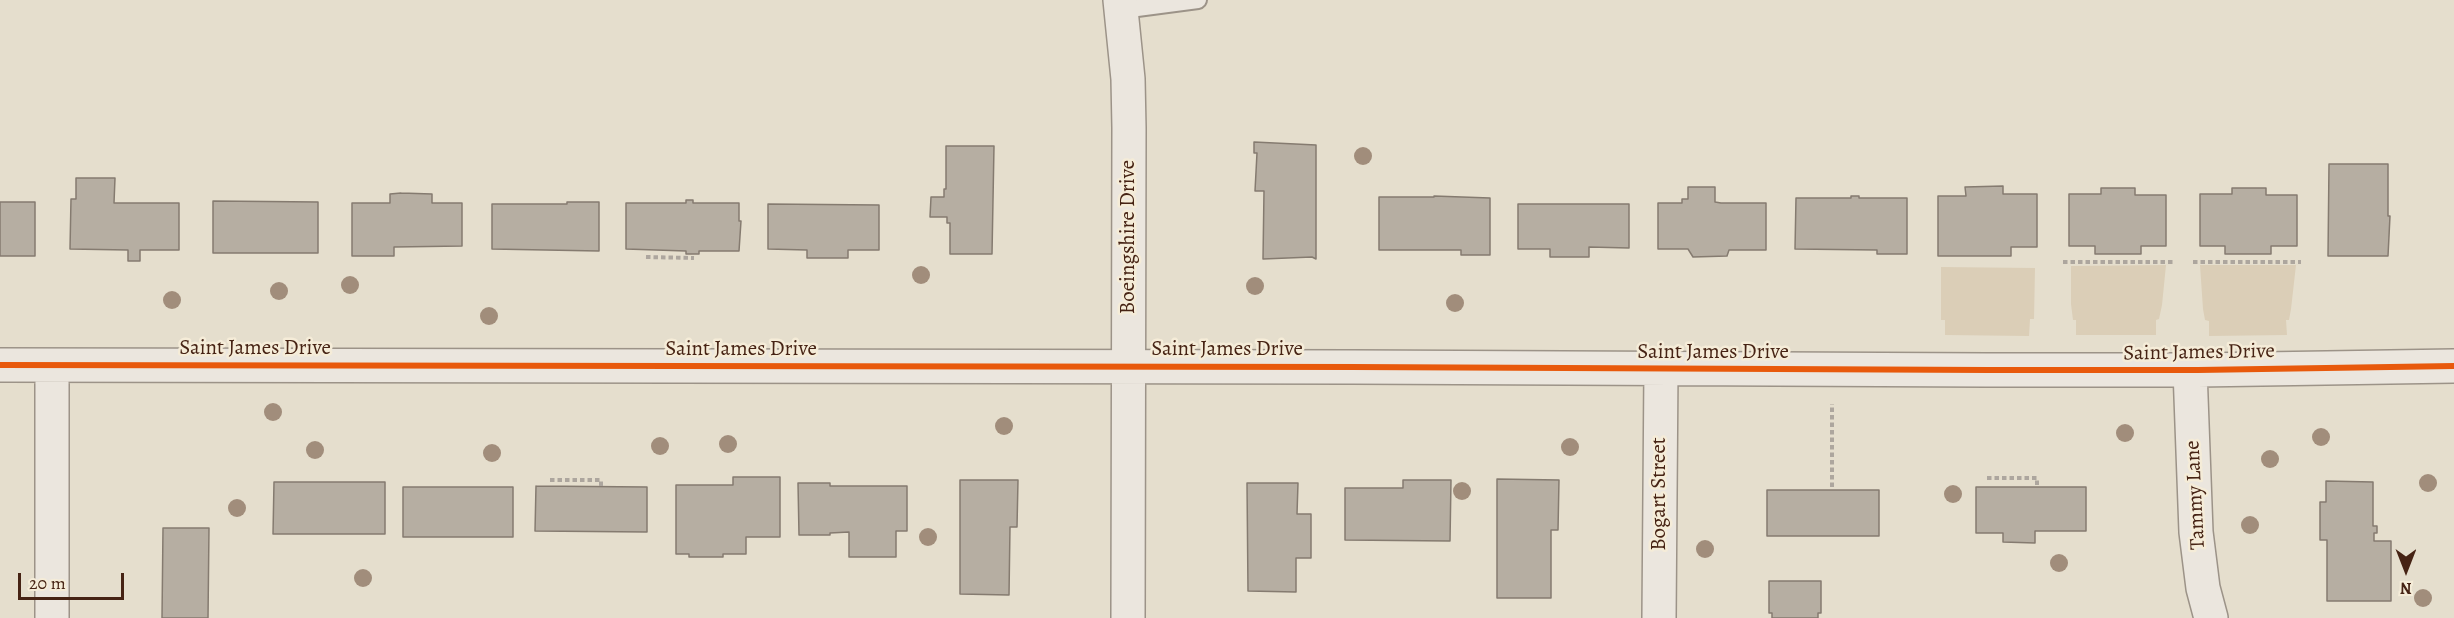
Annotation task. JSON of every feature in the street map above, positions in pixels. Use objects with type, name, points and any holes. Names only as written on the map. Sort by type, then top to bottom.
[{"type":"street","name":"Boeingshire Drive","points":[[1121,5],[1128,69],[1129,118],[1128,618]]},
{"type":"street","name":"Saint James Drive","points":[[0,365],[1832,370],[2190,370],[2454,366]]},
{"type":"street","points":[[52,366],[52,618]]},
{"type":"street","name":"Bogart Street","points":[[1659,618],[1661,369]]},
{"type":"street","name":"Tammy Lane","points":[[2190,370],[2196,532],[2211,618]]},
{"type":"lane","points":[[1121,5],[1198,0]]},
{"type":"path","points":[[646,257],[694,258]]},
{"type":"path","points":[[2063,262],[2173,262]]},
{"type":"path","points":[[2193,262],[2301,262]]},
{"type":"path","points":[[1832,370],[1832,487]]},
{"type":"path","points":[[1988,478],[2037,478],[2037,487]]},
{"type":"path","points":[[550,480],[601,480],[601,486]]},
{"type":"shaded area","points":[[2166,265],[2162,305],[2159,319],[2156,320],[2156,335],[2076,335],[2076,320],[2073,320],[2071,304],[2071,266]]},
{"type":"shaded area","points":[[2200,265],[2296,265],[2289,320],[2286,320],[2287,335],[2209,336],[2209,321],[2205,320],[2203,309]]},
{"type":"shaded area","points":[[1941,267],[2035,268],[2034,319],[2030,319],[2029,336],[1945,335],[1945,320],[1941,320]]},
{"type":"building","points":[[1254,142],[1316,145],[1316,259],[1312,257],[1263,259],[1264,191],[1255,191],[1257,153],[1254,153]]},
{"type":"building","points":[[946,146],[994,146],[992,254],[950,254],[950,223],[947,223],[947,217],[930,217],[931,197],[944,197],[944,189],[946,189]]},
{"type":"building","points":[[2329,164],[2388,164],[2388,216],[2390,216],[2388,256],[2328,256]]},
{"type":"building","points":[[76,178],[115,178],[114,203],[179,203],[179,250],[140,250],[140,261],[128,261],[128,250],[70,249],[71,199],[76,199]]},
{"type":"building","points":[[2003,186],[2003,194],[2037,194],[2037,247],[2011,247],[2011,256],[1938,256],[1938,196],[1966,196],[1965,187]]},
{"type":"building","points":[[1688,187],[1715,187],[1715,202],[1766,203],[1766,250],[1729,250],[1727,256],[1693,257],[1688,249],[1658,249],[1658,203],[1682,203],[1682,199],[1688,199]]},
{"type":"building","points":[[2101,188],[2135,188],[2135,195],[2166,195],[2166,246],[2141,246],[2141,254],[2095,254],[2095,246],[2069,246],[2069,194],[2101,194]]},
{"type":"building","points":[[2232,188],[2266,188],[2266,195],[2297,195],[2297,246],[2271,246],[2271,254],[2225,254],[2225,246],[2200,246],[2200,194],[2232,194]]},
{"type":"building","points":[[390,194],[432,194],[432,203],[462,203],[462,246],[394,247],[394,256],[352,256],[352,203],[390,203]]},
{"type":"building","points":[[1851,196],[1907,198],[1907,254],[1877,254],[1877,250],[1795,249],[1796,198],[1851,198]]},
{"type":"building","points":[[1379,197],[1490,198],[1490,255],[1461,255],[1461,250],[1379,250]]},
{"type":"building","points":[[686,200],[693,200],[693,203],[739,203],[739,221],[741,221],[739,251],[699,251],[699,254],[686,254],[686,251],[626,249],[626,203],[686,203]]},
{"type":"building","points":[[213,201],[318,202],[318,253],[213,253]]},
{"type":"building","points":[[0,202],[35,202],[35,256],[0,256]]},
{"type":"building","points":[[567,202],[599,202],[599,251],[492,249],[492,204],[567,204]]},
{"type":"building","points":[[768,204],[879,205],[879,250],[848,250],[848,258],[807,258],[807,250],[768,249]]},
{"type":"building","points":[[1518,204],[1629,204],[1629,248],[1589,247],[1589,257],[1550,257],[1550,249],[1518,249]]},
{"type":"building","points":[[733,477],[780,477],[780,537],[746,537],[746,554],[689,557],[689,554],[676,554],[676,485],[733,485]]},
{"type":"building","points":[[1497,479],[1559,480],[1558,530],[1551,530],[1551,598],[1497,598]]},
{"type":"building","points":[[960,480],[1018,480],[1017,527],[1010,527],[1009,595],[960,594]]},
{"type":"building","points":[[1403,480],[1451,480],[1450,541],[1345,540],[1345,488],[1403,488]]},
{"type":"building","points":[[2326,481],[2373,482],[2373,526],[2377,526],[2374,541],[2391,541],[2391,601],[2327,601],[2327,540],[2320,540],[2320,502],[2326,502]]},
{"type":"building","points":[[274,482],[385,482],[385,534],[273,534]]},
{"type":"building","points":[[798,483],[830,483],[830,486],[907,486],[907,531],[896,531],[896,557],[849,557],[849,532],[830,533],[830,535],[799,535]]},
{"type":"building","points":[[1247,483],[1298,483],[1297,514],[1311,514],[1311,558],[1296,558],[1296,592],[1248,591]]},
{"type":"building","points":[[536,486],[647,487],[647,532],[535,531]]},
{"type":"building","points":[[403,487],[513,487],[513,537],[403,537]]},
{"type":"building","points":[[1976,487],[2086,487],[2086,531],[2035,531],[2035,543],[2003,542],[2003,533],[1976,533]]},
{"type":"building","points":[[1767,490],[1879,490],[1879,536],[1767,536]]},
{"type":"building","points":[[163,528],[209,528],[208,618],[162,618]]},
{"type":"building","points":[[1769,581],[1821,581],[1821,613],[1818,613],[1818,618],[1772,618],[1772,613],[1769,613]]},
{"type":"cycle path","points":[[0,365],[1987,370],[2198,370],[2454,366]]}]
